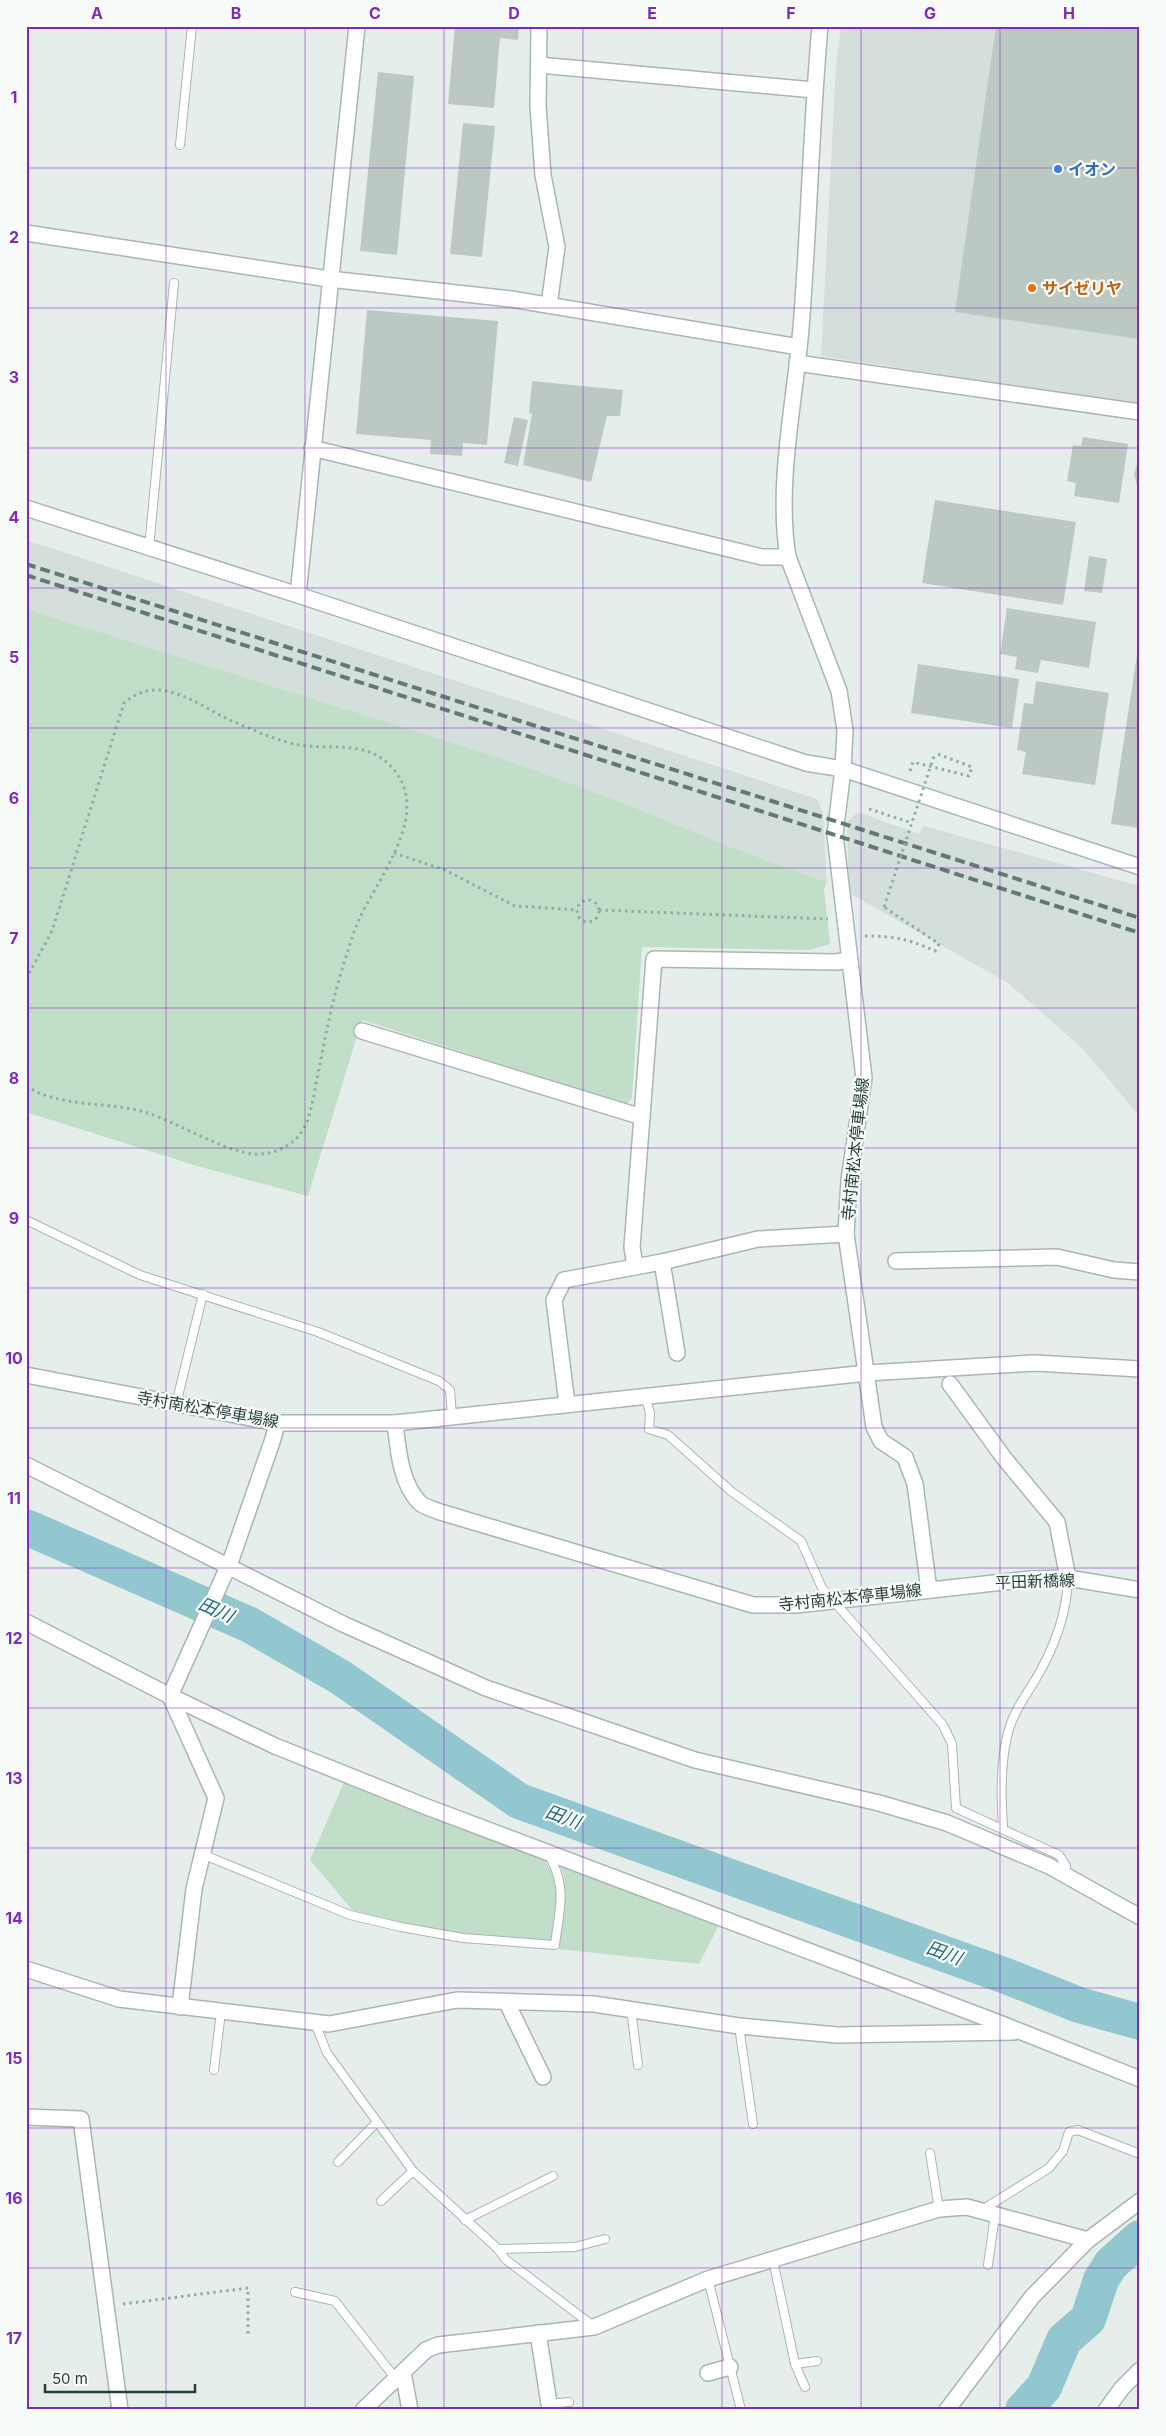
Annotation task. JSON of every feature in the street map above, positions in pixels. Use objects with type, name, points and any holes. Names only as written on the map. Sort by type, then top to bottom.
[{"type":"street","points":[[298,595],[329,279],[357,26]]},
{"type":"street","points":[[539,26],[538,106],[543,175],[557,247],[548,305]]},
{"type":"street","name":"寺村南松本停車場線","points":[[26,1375],[277,1423],[395,1423],[400,1456],[408,1486],[420,1503],[440,1512],[753,1605],[796,1605],[929,1590],[915,1484],[905,1457],[881,1441],[874,1427],[846,1234],[849,1180],[864,1078],[835,835],[843,769],[845,730],[839,691],[788,557],[784,536],[786,474],[799,347],[814,90],[820,26]]},
{"type":"street","points":[[539,65],[814,90]]},
{"type":"street","points":[[26,233],[329,279],[511,299],[799,347]]},
{"type":"street","points":[[797,363],[1140,412]]},
{"type":"street","points":[[312,448],[762,557],[788,557]]},
{"type":"street","points":[[26,508],[298,595],[806,764],[843,769],[1140,867]]},
{"type":"street","points":[[635,1266],[632,1247],[654,960],[836,962],[849,960]]},
{"type":"street","points":[[362,1031],[642,1117]]},
{"type":"street","points":[[568,1404],[554,1300],[564,1280],[662,1262],[758,1240],[846,1234]]},
{"type":"street","points":[[896,1261],[1057,1257],[1114,1270],[1140,1272]]},
{"type":"street","points":[[662,1262],[676,1353]]},
{"type":"street","points":[[395,1423],[866,1373],[1035,1363],[1140,1369]]},
{"type":"street","points":[[950,1384],[1004,1458],[1057,1522],[1068,1578]]},
{"type":"street","points":[[180,2008],[194,1890],[216,1798],[171,1694],[225,1570],[232,1560],[277,1423]]},
{"type":"street","points":[[26,1465],[225,1570],[486,1688],[696,1760],[879,1803],[947,1823],[1064,1875],[1140,1917]]},
{"type":"street","name":"平田新橋線","points":[[929,1590],[983,1583],[1068,1578],[1140,1590]]},
{"type":"street","points":[[26,1622],[275,1746],[548,1853],[1140,2079]]},
{"type":"street","points":[[26,1969],[119,1999],[180,2008],[329,2024],[456,2000],[507,2003],[594,2004],[739,2026],[837,2035],[1020,2032]]},
{"type":"street","points":[[507,2003],[543,2077]]},
{"type":"street","points":[[26,2117],[82,2119],[120,2410]]},
{"type":"street","points":[[947,2410],[1032,2297],[1088,2240],[1140,2201]]},
{"type":"street","points":[[363,2410],[426,2350],[438,2345],[594,2327],[708,2279],[939,2209],[967,2207],[1088,2240]]},
{"type":"street","points":[[538,2333],[549,2407]]},
{"type":"street","points":[[708,2373],[730,2367]]},
{"type":"street","points":[[1106,2410],[1122,2388],[1140,2370]]},
{"type":"street","points":[[400,2376],[410,2410]]},
{"type":"lane","points":[[180,145],[192,26]]},
{"type":"lane","points":[[149,548],[174,283]]},
{"type":"lane","points":[[26,1220],[140,1275],[318,1332],[439,1381],[450,1390],[452,1416]]},
{"type":"lane","points":[[176,1405],[203,1294]]},
{"type":"lane","points":[[645,1396],[650,1413],[650,1430],[668,1435],[732,1492],[801,1542],[822,1588],[832,1601],[942,1725],[952,1744],[956,1808],[1059,1855],[1066,1866],[1064,1875]]},
{"type":"lane","points":[[1003,1828],[1001,1798],[1009,1729],[1016,1712],[1046,1663],[1060,1632],[1068,1593],[1068,1578]]},
{"type":"lane","points":[[202,1854],[350,1915],[463,1938],[555,1945],[562,1888],[558,1871],[548,1853]]},
{"type":"lane","points":[[631,2009],[638,2065]]},
{"type":"lane","points":[[214,2070],[221,2012]]},
{"type":"lane","points":[[314,2022],[327,2052],[376,2123],[413,2171],[498,2249],[505,2259],[594,2327]]},
{"type":"lane","points":[[739,2026],[753,2124]]},
{"type":"lane","points":[[338,2162],[376,2123]]},
{"type":"lane","points":[[988,2265],[988,2213],[1049,2168],[1063,2151],[1069,2132],[1078,2130],[1140,2154]]},
{"type":"lane","points":[[930,2153],[939,2209]]},
{"type":"lane","points":[[380,2202],[413,2171]]},
{"type":"lane","points":[[465,2220],[553,2176]]},
{"type":"lane","points":[[498,2249],[575,2247],[605,2239]]},
{"type":"lane","points":[[773,2260],[795,2364],[805,2387]]},
{"type":"lane","points":[[708,2279],[741,2410]]},
{"type":"lane","points":[[295,2292],[335,2301],[400,2376]]},
{"type":"lane","points":[[795,2364],[817,2362]]},
{"type":"lane","points":[[549,2407],[569,2402]]},
{"type":"path","points":[[26,979],[52,930],[124,703],[134,694],[148,690],[164,690],[180,694],[216,714],[271,737],[297,745],[358,747],[382,759],[398,774],[406,793],[403,830],[394,853],[358,922],[344,962],[322,1052],[309,1118],[297,1139],[276,1153],[253,1154],[227,1147],[174,1122],[142,1112],[96,1103],[66,1100],[36,1092],[26,1086]]},
{"type":"path","points":[[858,936],[894,936],[913,941],[935,951],[939,944],[884,908],[912,823],[936,753],[972,767],[969,776],[913,762],[910,771]]},
{"type":"path","points":[[869,809],[912,823]]},
{"type":"path","points":[[394,853],[445,870],[515,906],[577,910]]},
{"type":"path","points":[[586,900],[593,901],[599,910],[597,917],[588,922],[578,917],[577,910],[580,904],[586,900]]},
{"type":"path","points":[[599,910],[831,919]]},
{"type":"path","points":[[106,2306],[248,2288],[248,2338]]},
{"type":"shaded area","points":[[841,26],[1140,26],[1140,404],[821,356],[836,66]]},
{"type":"shaded area","points":[[26,540],[817,799],[823,812],[827,882],[733,848],[616,800],[495,756],[26,609]]},
{"type":"shaded area","points":[[858,812],[919,834],[924,826],[1140,886],[1140,1117],[1082,1048],[1008,983],[849,893],[847,822]]},
{"type":"green space","points":[[26,609],[495,756],[616,800],[733,848],[827,882],[824,888],[830,944],[809,950],[642,947],[632,1098],[626,1104],[362,1020],[308,1196],[197,1166],[26,1112]]},
{"type":"green space","points":[[345,1780],[398,1803],[541,1856],[548,1866],[556,1887],[556,1908],[551,1942],[494,1938],[422,1928],[352,1910],[310,1860]]},
{"type":"green space","points":[[561,1866],[719,1925],[699,1964],[558,1949],[565,1897],[564,1876]]},
{"type":"building","points":[[455,26],[519,26],[518,40],[500,38],[494,108],[448,104]]},
{"type":"building","name":"イオン","points":[[996,26],[1140,26],[1140,339],[955,312]]},
{"type":"building","points":[[378,72],[414,76],[397,255],[360,251]]},
{"type":"building","points":[[463,123],[495,126],[482,257],[450,254]]},
{"type":"building","points":[[367,310],[498,321],[487,445],[463,443],[462,456],[430,454],[431,440],[356,434]]},
{"type":"building","points":[[532,381],[623,390],[620,416],[607,416],[591,482],[523,465],[532,414],[529,413]]},
{"type":"building","points":[[514,417],[528,420],[518,466],[504,463]]},
{"type":"building","points":[[1083,437],[1128,444],[1119,503],[1074,496],[1076,483],[1067,481],[1073,445],[1081,446]]},
{"type":"building","points":[[1140,455],[1140,496],[1134,474]]},
{"type":"building","points":[[935,500],[1076,522],[1063,605],[922,583]]},
{"type":"building","points":[[1089,556],[1107,559],[1102,593],[1084,591]]},
{"type":"building","points":[[1007,608],[1096,622],[1089,668],[1041,660],[1038,673],[1015,669],[1017,657],[1000,654]]},
{"type":"building","points":[[1140,642],[1140,828],[1111,824]]},
{"type":"building","points":[[918,664],[1019,679],[1012,728],[911,713]]},
{"type":"building","points":[[1036,681],[1109,693],[1095,785],[1022,774],[1026,752],[1017,750],[1024,703],[1033,704]]},
{"type":"waterway","name":"田川","points":[[26,1527],[250,1625],[340,1677],[519,1801],[1006,1976],[1079,2005],[1140,2022]]},
{"type":"waterway","points":[[1023,2410],[1044,2387],[1064,2340],[1088,2319],[1101,2280],[1111,2264],[1140,2238]]},
{"type":"railway","points":[[26,564],[1140,918]]},
{"type":"railway","points":[[26,575],[1140,933]]},
{"type":"place","name":"イオン","points":[[1058,169]]},
{"type":"place","name":"サイゼリヤ","points":[[1032,288]]}]
